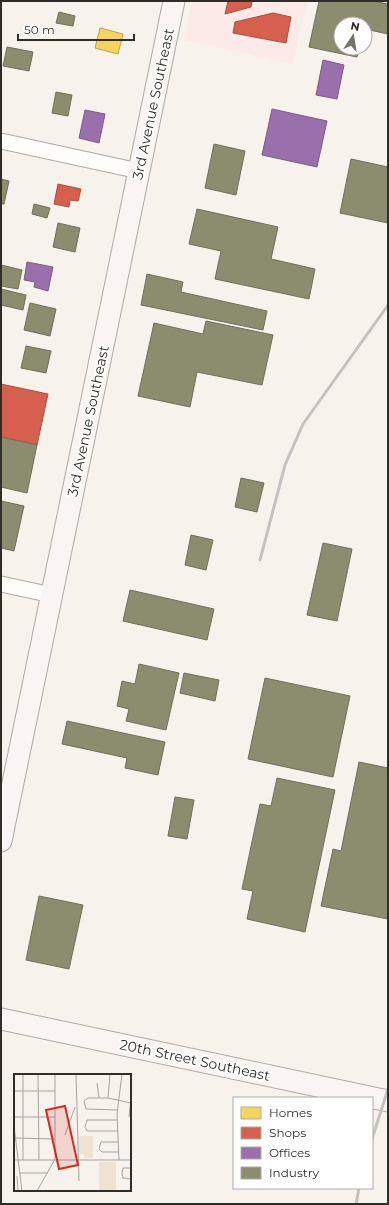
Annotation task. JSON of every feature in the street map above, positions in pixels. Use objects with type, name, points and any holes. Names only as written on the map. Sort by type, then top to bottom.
[{"type":"main road","name":"3rd Avenue Southeast","points":[[1,841],[174,1]]},
{"type":"main road","name":"20th Street Southeast","points":[[1,1019],[369,1097]]},
{"type":"main road","name":"20th Street Southeast","points":[[373,1098],[388,1101]]},
{"type":"street","points":[[1,142],[139,171]]},
{"type":"street","points":[[1,584],[52,595]]},
{"type":"shaded area","points":[[192,1],[307,1],[293,64],[184,40]]},
{"type":"building: Homes","points":[[100,28],[123,34],[118,54],[95,48]]},
{"type":"building: Shops","points":[[228,1],[252,1],[251,7],[225,14]]},
{"type":"building: Shops","points":[[273,13],[291,17],[286,43],[233,33],[235,22]]},
{"type":"building: Shops","points":[[58,184],[81,189],[78,201],[70,200],[69,207],[54,204]]},
{"type":"building: Shops","points":[[1,384],[48,394],[37,445],[1,437]]},
{"type":"building: Offices","points":[[323,60],[344,65],[337,99],[316,95]]},
{"type":"building: Offices","points":[[272,109],[327,121],[317,167],[262,155]]},
{"type":"building: Offices","points":[[85,110],[105,114],[99,143],[79,138]]},
{"type":"building: Offices","points":[[27,262],[53,267],[48,291],[34,287],[35,282],[24,280]]},
{"type":"building: Industry","points":[[319,1],[373,1],[388,4],[388,34],[373,31],[373,16],[333,16],[333,52],[309,47]]},
{"type":"building: Industry","points":[[59,12],[75,16],[73,26],[56,23]]},
{"type":"building: Industry","points":[[7,47],[33,52],[29,71],[3,66]]},
{"type":"building: Industry","points":[[56,92],[72,95],[68,116],[52,113]]},
{"type":"building: Industry","points":[[214,144],[245,151],[236,195],[205,188]]},
{"type":"building: Industry","points":[[351,159],[388,167],[388,223],[340,213]]},
{"type":"building: Industry","points":[[1,179],[9,181],[4,204],[1,204]]},
{"type":"building: Industry","points":[[34,204],[50,208],[47,218],[32,214]]},
{"type":"building: Industry","points":[[197,209],[278,227],[271,259],[315,269],[309,299],[215,279],[221,251],[189,244]]},
{"type":"building: Industry","points":[[58,223],[80,228],[75,252],[53,247]]},
{"type":"building: Industry","points":[[1,265],[22,270],[18,289],[1,286]]},
{"type":"building: Industry","points":[[147,274],[183,282],[181,292],[267,311],[263,330],[141,305]]},
{"type":"building: Industry","points":[[1,289],[26,295],[23,310],[1,305]]},
{"type":"building: Industry","points":[[30,303],[56,309],[50,336],[24,330]]},
{"type":"building: Industry","points":[[206,321],[273,335],[262,385],[197,372],[190,407],[138,396],[154,323],[203,334]]},
{"type":"building: Industry","points":[[26,346],[51,351],[46,373],[21,368]]},
{"type":"building: Industry","points":[[1,437],[37,445],[27,493],[1,487]]},
{"type":"building: Industry","points":[[241,478],[264,483],[257,512],[235,507]]},
{"type":"building: Industry","points":[[1,501],[24,506],[14,551],[1,548]]},
{"type":"building: Industry","points":[[191,535],[213,540],[206,570],[185,565]]},
{"type":"building: Industry","points":[[323,543],[352,549],[337,621],[307,615]]},
{"type":"building: Industry","points":[[130,590],[214,609],[207,640],[123,621]]},
{"type":"building: Industry","points":[[139,664],[179,673],[166,730],[126,721],[129,709],[117,706],[122,681],[135,684]]},
{"type":"building: Industry","points":[[184,673],[219,680],[215,701],[180,693]]},
{"type":"building: Industry","points":[[265,678],[350,696],[333,777],[248,759]]},
{"type":"building: Industry","points":[[67,721],[165,742],[158,775],[125,768],[127,758],[62,744]]},
{"type":"building: Industry","points":[[359,762],[388,768],[388,919],[321,906],[333,849],[341,851]]},
{"type":"building: Industry","points":[[277,778],[335,790],[305,932],[247,919],[253,891],[242,889],[260,804],[271,806]]},
{"type":"building: Industry","points":[[175,797],[194,800],[187,839],[168,836]]},
{"type":"building: Industry","points":[[39,896],[83,905],[69,969],[26,960]]},
{"type":"railway","points":[[260,560],[285,465],[303,424],[388,305]]},
{"type":"railway","points":[[373,1136],[388,1089]]},
{"type":"railway","points":[[356,1204],[359,1189]]}]
